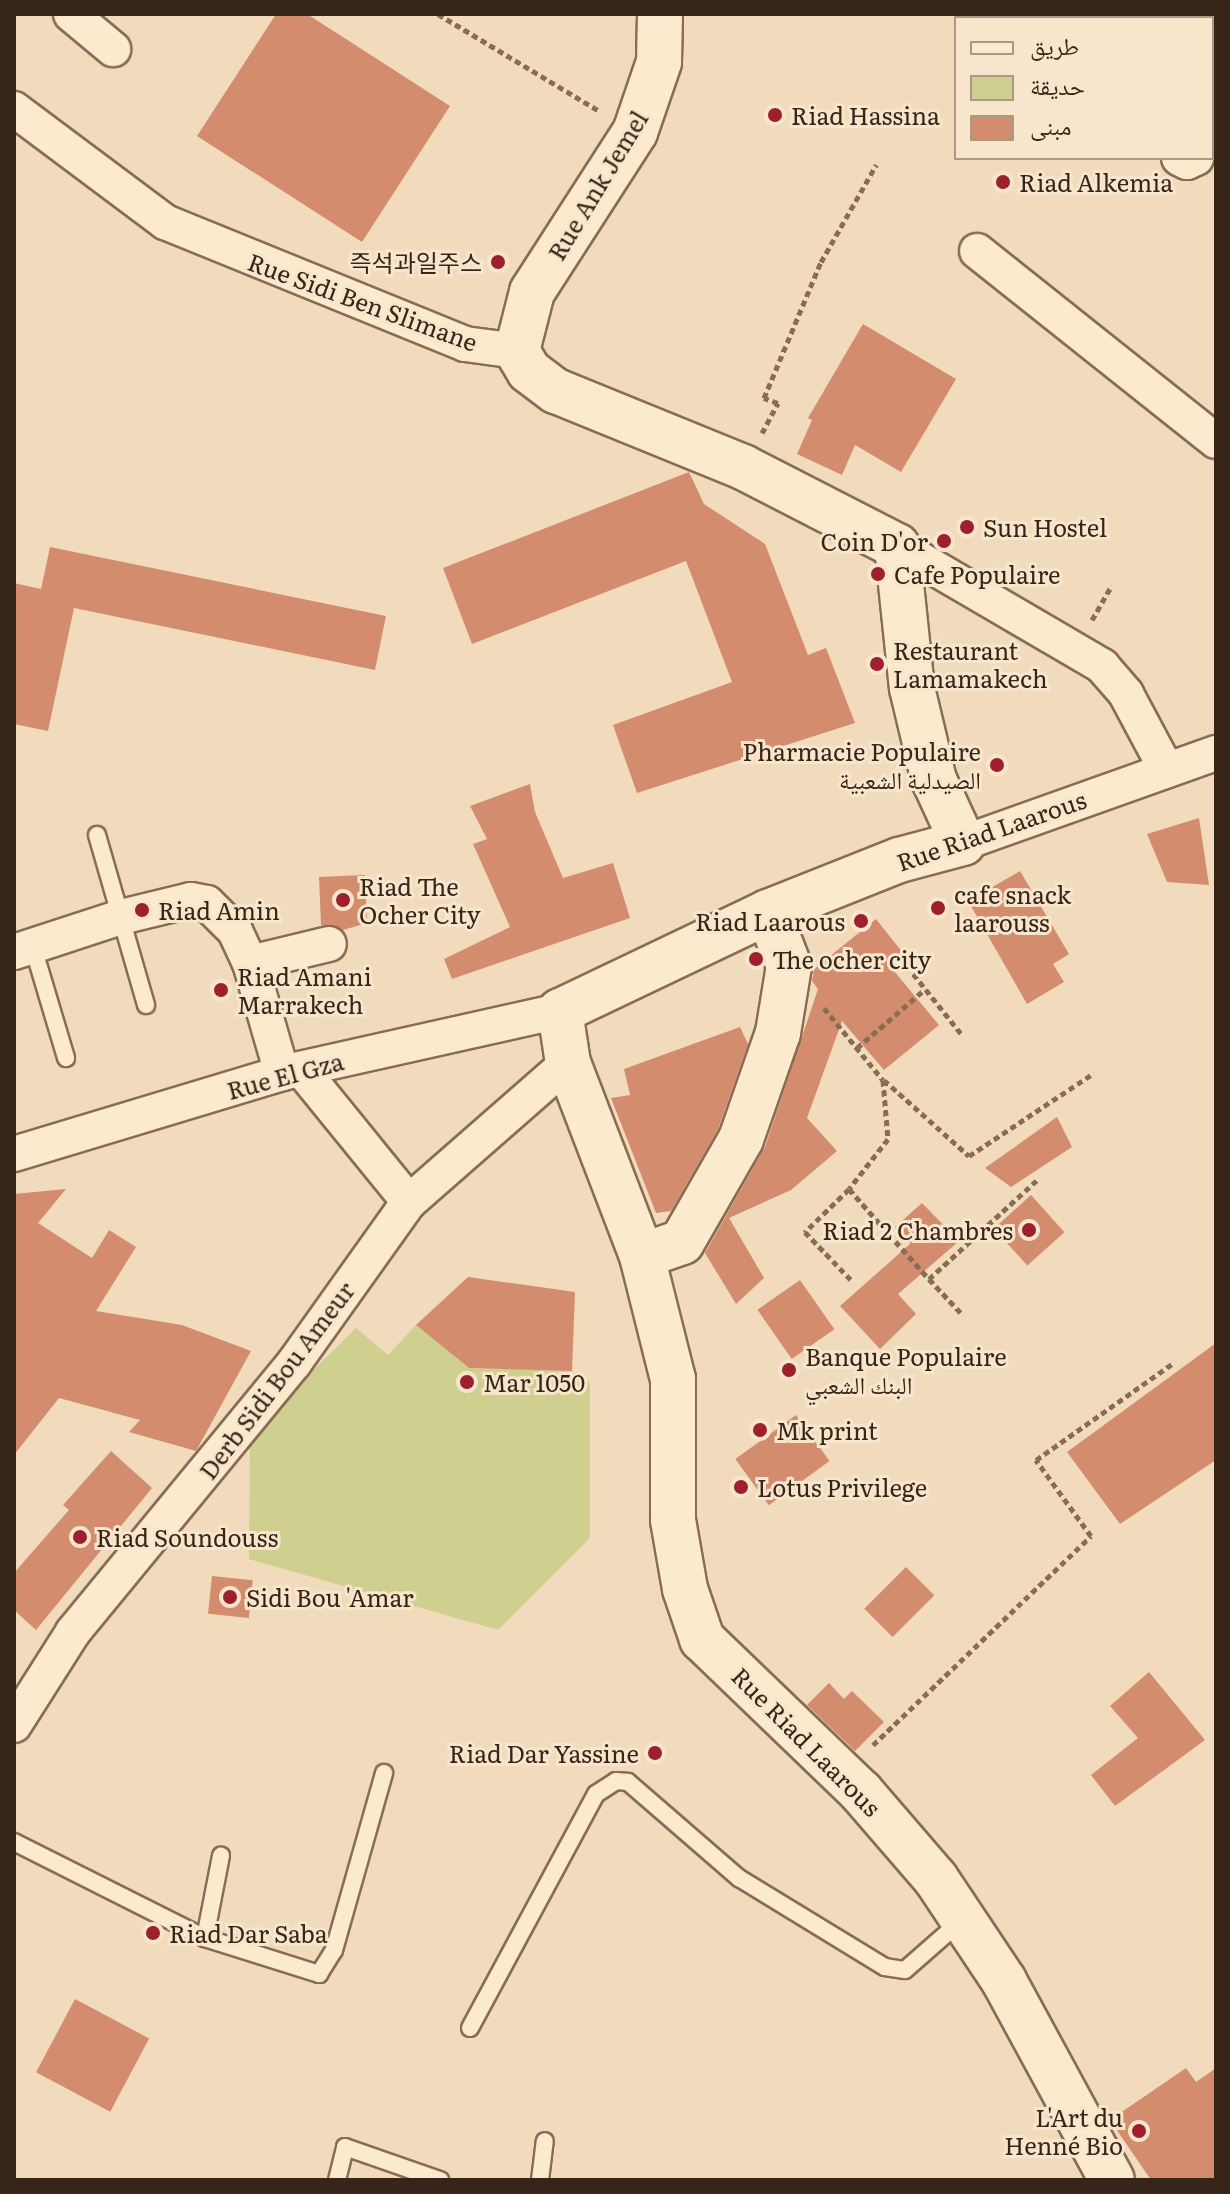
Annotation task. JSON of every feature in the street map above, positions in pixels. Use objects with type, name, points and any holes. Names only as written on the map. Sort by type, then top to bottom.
[{"type":"street","points":[[71,14],[113,49]]},
{"type":"street","name":"Rue Ank Jemel","points":[[517,351],[532,292],[635,132],[659,62],[660,14]]},
{"type":"street","name":"Rue Sidi Ben Slimane","points":[[14,109],[126,197],[191,235],[465,344],[517,351]]},
{"type":"street","points":[[977,251],[1216,441]]},
{"type":"street","points":[[517,351],[529,371],[556,391],[743,467],[897,546],[1102,666],[1126,694],[1166,769]]},
{"type":"street","points":[[897,546],[912,688],[934,780],[963,843]]},
{"type":"street","name":"Rue Riad Laarous","points":[[1112,2180],[1004,1981],[936,1879],[846,1776],[702,1639],[685,1589],[673,1520],[673,1379],[642,1256],[568,1063],[560,1011],[768,912],[899,860],[963,843],[1216,753]]},
{"type":"street","points":[[24,949],[121,917],[191,900],[207,903],[235,931],[292,1071],[409,1202]]},
{"type":"street","points":[[642,1256],[682,1242],[741,1139],[778,1033],[789,966],[768,912]]},
{"type":"street","points":[[250,963],[329,944]]},
{"type":"street","name":"Rue El Gza","points":[[14,1154],[292,1071],[560,1011]]},
{"type":"street","name":"Derb Sidi Bou Ameur","points":[[15,1718],[73,1632],[255,1412],[409,1202],[568,1063]]},
{"type":"lane","points":[[97,835],[146,1005]]},
{"type":"lane","points":[[24,949],[66,1058]]},
{"type":"lane","points":[[14,1842],[205,1938],[310,1975],[326,1970],[384,1773]]},
{"type":"lane","points":[[470,2028],[596,1794],[616,1781],[628,1782],[739,1878],[885,1967],[905,1970],[964,1918]]},
{"type":"lane","points":[[205,1938],[221,1856]]},
{"type":"lane","points":[[540,2180],[545,2141]]},
{"type":"lane","points":[[337,2180],[345,2147],[440,2180]]},
{"type":"path","points":[[438,14],[635,132]]},
{"type":"path","points":[[743,467],[778,403],[764,398],[821,262],[876,165]]},
{"type":"path","points":[[789,966],[883,1080],[969,1156],[1094,1073]]},
{"type":"path","points":[[907,966],[962,1035]]},
{"type":"path","points":[[857,1048],[925,989]]},
{"type":"path","points":[[852,1281],[805,1232],[849,1189],[888,1139],[883,1080]]},
{"type":"path","points":[[929,1279],[1038,1179]]},
{"type":"path","points":[[849,1189],[962,1314]]},
{"type":"path","points":[[846,1776],[902,1712],[1091,1536],[1036,1460],[1172,1364]]},
{"type":"green space","points":[[416,1325],[469,1368],[572,1371],[590,1383],[590,1538],[498,1630],[249,1559],[250,1432],[356,1328],[388,1355]]},
{"type":"building","points":[[276,14],[307,14],[450,106],[362,242],[197,136]]},
{"type":"building","points":[[863,324],[956,379],[901,472],[855,445],[842,475],[797,454],[812,420],[808,418]]},
{"type":"building","points":[[689,472],[704,504],[765,544],[808,655],[826,648],[855,723],[637,793],[613,725],[732,682],[686,561],[472,644],[443,568]]},
{"type":"building","points":[[50,547],[386,616],[375,670],[74,608],[48,731],[14,724],[14,583],[41,589]]},
{"type":"building","points":[[530,784],[535,812],[563,878],[613,863],[630,918],[452,979],[444,959],[510,927],[473,844],[487,839],[470,806]]},
{"type":"building","points":[[1199,818],[1209,885],[1167,882],[1147,834]]},
{"type":"building","points":[[1020,871],[1069,954],[1053,964],[1064,982],[1027,1004],[968,901]]},
{"type":"building","name":"Riad The Ocher City","points":[[365,875],[367,923],[343,930],[321,925],[319,877]]},
{"type":"building","points":[[876,919],[903,953],[889,965],[939,1025],[884,1070],[842,1021],[807,1118],[837,1151],[791,1190],[729,1218],[764,1278],[736,1304],[705,1253],[765,1147],[818,989],[812,981],[814,969]]},
{"type":"building","points":[[740,1027],[748,1044],[718,1129],[671,1211],[656,1213],[611,1098],[630,1095],[624,1069]]},
{"type":"building","points":[[1057,1117],[1072,1147],[1011,1187],[985,1168]]},
{"type":"building","points":[[66,1189],[38,1223],[92,1258],[109,1230],[136,1247],[96,1311],[182,1325],[251,1351],[196,1451],[129,1432],[140,1420],[59,1398],[14,1455],[14,1194]]},
{"type":"building","name":"Riad 2 Chambres","points":[[1031,1195],[1064,1232],[1027,1266],[994,1228]]},
{"type":"building","points":[[922,1203],[959,1241],[898,1294],[916,1314],[880,1349],[840,1306],[910,1244],[895,1227]]},
{"type":"building","points":[[468,1277],[575,1292],[572,1371],[469,1368],[416,1325]]},
{"type":"building","points":[[800,1280],[834,1329],[792,1359],[757,1310]]},
{"type":"building","points":[[1216,1343],[1216,1460],[1120,1524],[1067,1452]]},
{"type":"building","points":[[796,1415],[830,1461],[769,1505],[735,1459]]},
{"type":"building","points":[[111,1451],[152,1488],[36,1630],[14,1610],[14,1573],[69,1510],[63,1505]]},
{"type":"building","points":[[906,1567],[934,1595],[893,1637],[864,1609]]},
{"type":"building","name":"Sidi Bou 'Amar","points":[[212,1576],[253,1580],[249,1618],[208,1614]]},
{"type":"building","points":[[1149,1672],[1205,1740],[1115,1806],[1091,1775],[1138,1738],[1110,1706]]},
{"type":"building","points":[[829,1683],[844,1699],[852,1691],[884,1722],[855,1751],[807,1705]]},
{"type":"building","points":[[75,1999],[149,2038],[110,2112],[36,2072]]},
{"type":"building","points":[[1186,2068],[1196,2082],[1216,2068],[1216,2180],[1151,2180],[1110,2120]]},
{"type":"place","name":"Riad Hassina","points":[[775,115]]},
{"type":"place","name":"Riad Alkemia","points":[[1003,182]]},
{"type":"place","name":"즉석과일주스","points":[[498,262]]},
{"type":"place","name":"Sun Hostel","points":[[967,527]]},
{"type":"place","name":"Coin D'or","points":[[944,541]]},
{"type":"place","name":"Cafe Populaire","points":[[878,574]]},
{"type":"place","name":"Restaurant Lamamakech","points":[[877,664]]},
{"type":"place","name":"Pharmacie Populaire الصيدلية الشعبية","points":[[997,765]]},
{"type":"place","name":"Riad The Ocher City","points":[[343,900]]},
{"type":"place","name":"cafe snack laarouss","points":[[938,908]]},
{"type":"place","name":"Riad Amin","points":[[142,910]]},
{"type":"place","name":"Riad Laarous","points":[[861,921]]},
{"type":"place","name":"The ocher city","points":[[756,959]]},
{"type":"place","name":"Riad Amani Marrakech","points":[[221,990]]},
{"type":"place","name":"Riad 2 Chambres","points":[[1029,1230]]},
{"type":"place","name":"Banque Populaire البنك الشعبي","points":[[789,1370]]},
{"type":"place","name":"Mar 1050","points":[[467,1382]]},
{"type":"place","name":"Mk print","points":[[760,1430]]},
{"type":"place","name":"Lotus Privilege","points":[[741,1487]]},
{"type":"place","name":"Riad Soundouss","points":[[80,1537]]},
{"type":"place","name":"Sidi Bou 'Amar","points":[[230,1597]]},
{"type":"place","name":"Riad Dar Yassine","points":[[655,1753]]},
{"type":"place","name":"Riad Dar Saba","points":[[153,1933]]},
{"type":"place","name":"L'Art du Henné Bio","points":[[1139,2131]]}]
